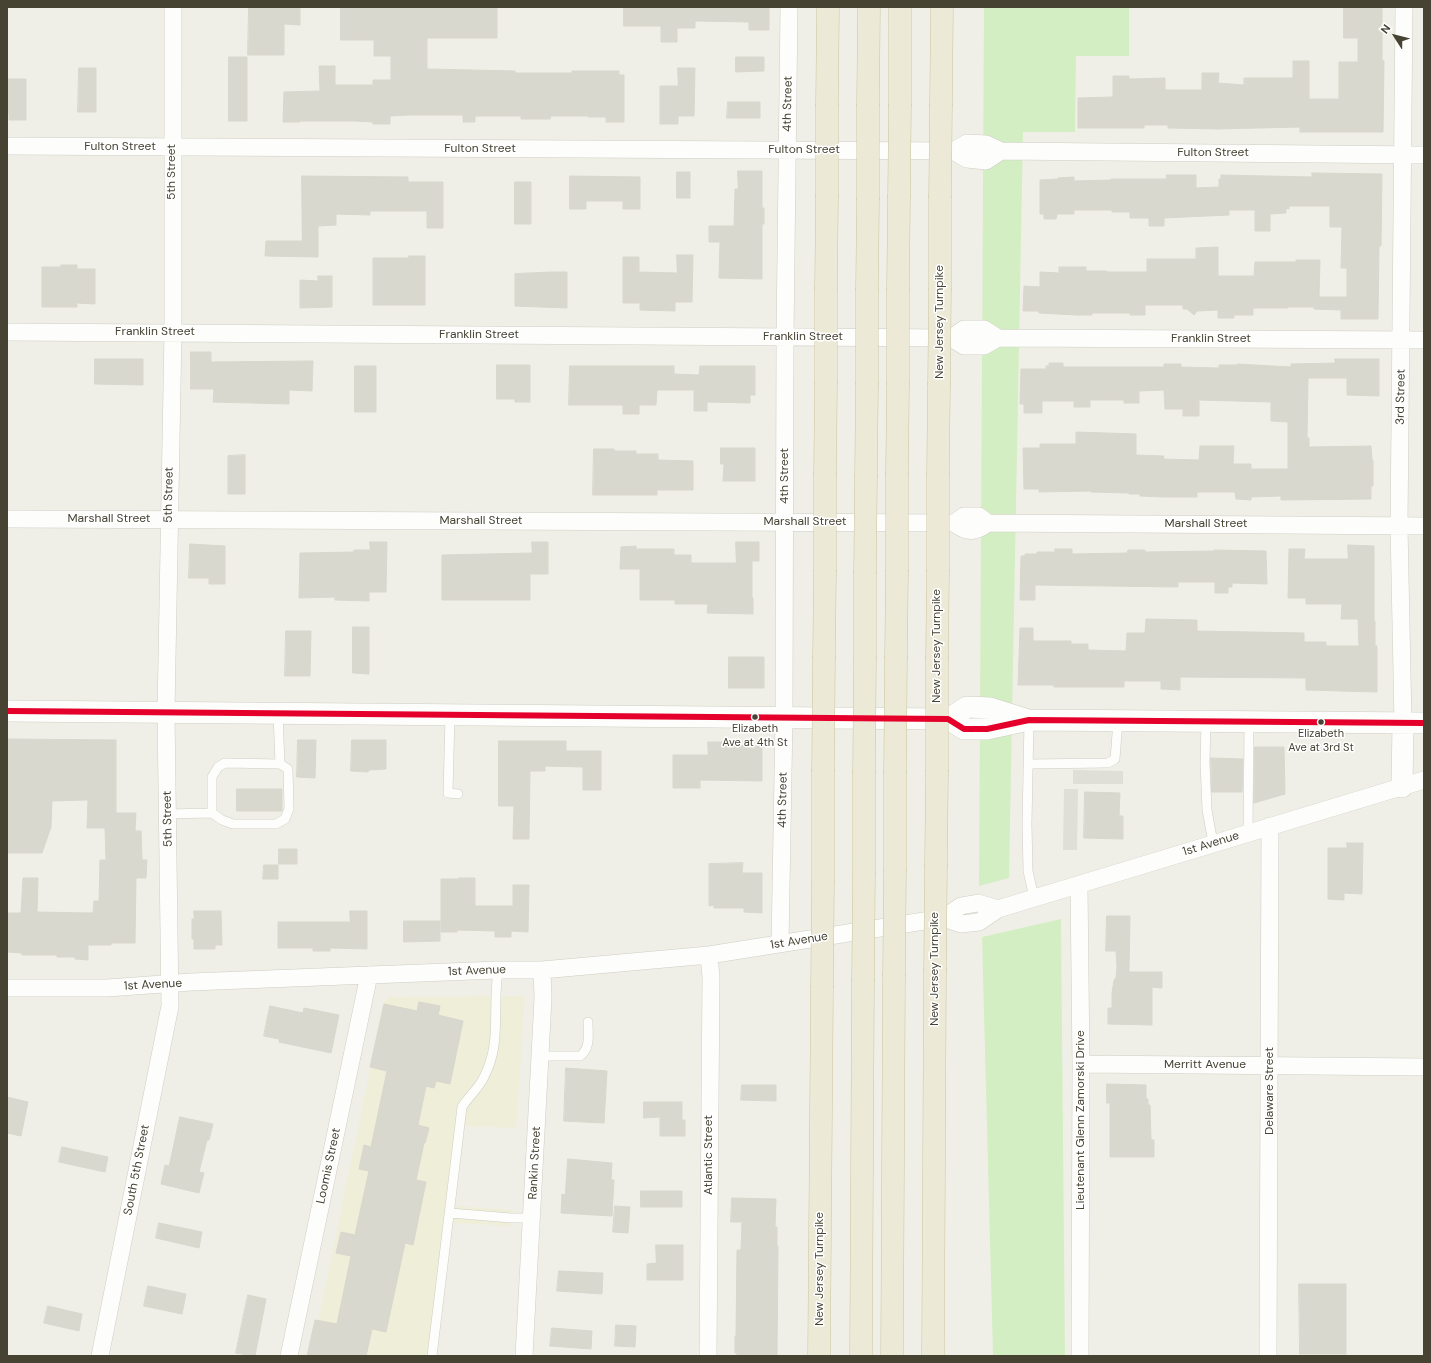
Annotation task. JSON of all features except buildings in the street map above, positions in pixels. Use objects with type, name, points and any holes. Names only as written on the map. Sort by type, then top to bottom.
[{"type":"highway","name":"New Jersey Turnpike","points":[[820,1356],[828,9]]},
{"type":"highway","points":[[892,1356],[900,9]]},
{"type":"highway","name":"New Jersey Turnpike","points":[[933,1356],[942,9]]},
{"type":"highway","points":[[861,1356],[869,10]]},
{"type":"street","name":"5th Street","points":[[169,984],[166,713],[173,332],[173,7]]},
{"type":"street","name":"4th Street","points":[[780,944],[784,718],[785,337],[789,7]]},
{"type":"street","name":"3rd Street","points":[[1402,787],[1403,723],[1399,526],[1402,340],[1404,7]]},
{"type":"street","name":"Fulton Street","points":[[7,146],[953,151],[967,143],[986,144],[1001,151],[1424,155]]},
{"type":"street","name":"Franklin Street","points":[[7,332],[951,338],[964,329],[984,329],[998,338],[1424,340]]},
{"type":"street","name":"Marshall Street","points":[[7,519],[954,523],[964,516],[979,516],[988,523],[1424,526]]},
{"type":"street","points":[[7,711],[948,719],[967,707],[990,708],[1029,720],[1424,723]]},
{"type":"street","name":"1st Avenue","points":[[7,988],[108,988],[498,970],[542,970],[709,954],[780,944],[943,918],[961,906],[978,903],[998,909],[1424,780]]},
{"type":"street","name":"Delaware Street","points":[[1268,1356],[1270,826]]},
{"type":"street","name":"Lieutenant Glenn Zamorski Drive","points":[[1079,885],[1081,1064],[1080,1356]]},
{"type":"street","name":"Atlantic Street","points":[[708,1356],[711,977],[709,954]]},
{"type":"street","name":"Rankin Street","points":[[524,1356],[543,998],[542,970]]},
{"type":"street","name":"Loomis Street","points":[[289,1356],[369,976]]},
{"type":"street","name":"South 5th Street","points":[[100,1356],[170,1006],[169,984]]},
{"type":"street","name":"Merritt Avenue","points":[[1081,1064],[1424,1067]]},
{"type":"lane","points":[[278,714],[280,764]]},
{"type":"lane","points":[[450,715],[448,793],[458,794]]},
{"type":"lane","points":[[1029,720],[1027,824],[1028,870],[1034,898]]},
{"type":"lane","points":[[1029,764],[1108,763],[1115,759],[1118,721]]},
{"type":"lane","points":[[1206,722],[1205,763],[1207,810],[1213,843]]},
{"type":"lane","points":[[1248,722],[1248,833]]},
{"type":"lane","points":[[168,814],[212,813],[222,820],[233,824],[276,824],[285,819],[289,809],[288,769],[280,764],[225,763],[218,767],[212,777],[212,813]]},
{"type":"lane","points":[[432,1356],[462,1107],[468,1097],[484,1078],[494,1051],[497,1027],[496,998],[498,970]]},
{"type":"lane","points":[[540,1056],[580,1056],[585,1053],[587,1047],[588,1022]]},
{"type":"lane","points":[[450,1213],[511,1218],[532,1218]]},
{"type":"shaded area","points":[[1073,770],[1123,771],[1123,784],[1073,784]]},
{"type":"shaded area","points":[[1064,789],[1078,789],[1077,850],[1063,850]]},
{"type":"shaded area","points":[[525,996],[516,1128],[462,1126],[454,1206],[513,1210],[512,1226],[452,1223],[435,1356],[311,1356],[384,1003],[388,997]]},
{"type":"green space","points":[[984,7],[1129,7],[1129,56],[1076,56],[1075,132],[1023,132],[1009,878],[979,886]]},
{"type":"green space","points":[[1061,919],[1065,1356],[993,1356],[982,937]]},
{"type":"transit line","points":[[7,711],[948,719],[964,729],[987,729],[1029,720],[1424,723]]},
{"type":"place","name":"Elizabeth Ave at 4th St","points":[[755,717]]},
{"type":"place","name":"Elizabeth Ave at 3rd St","points":[[1321,722]]}]
